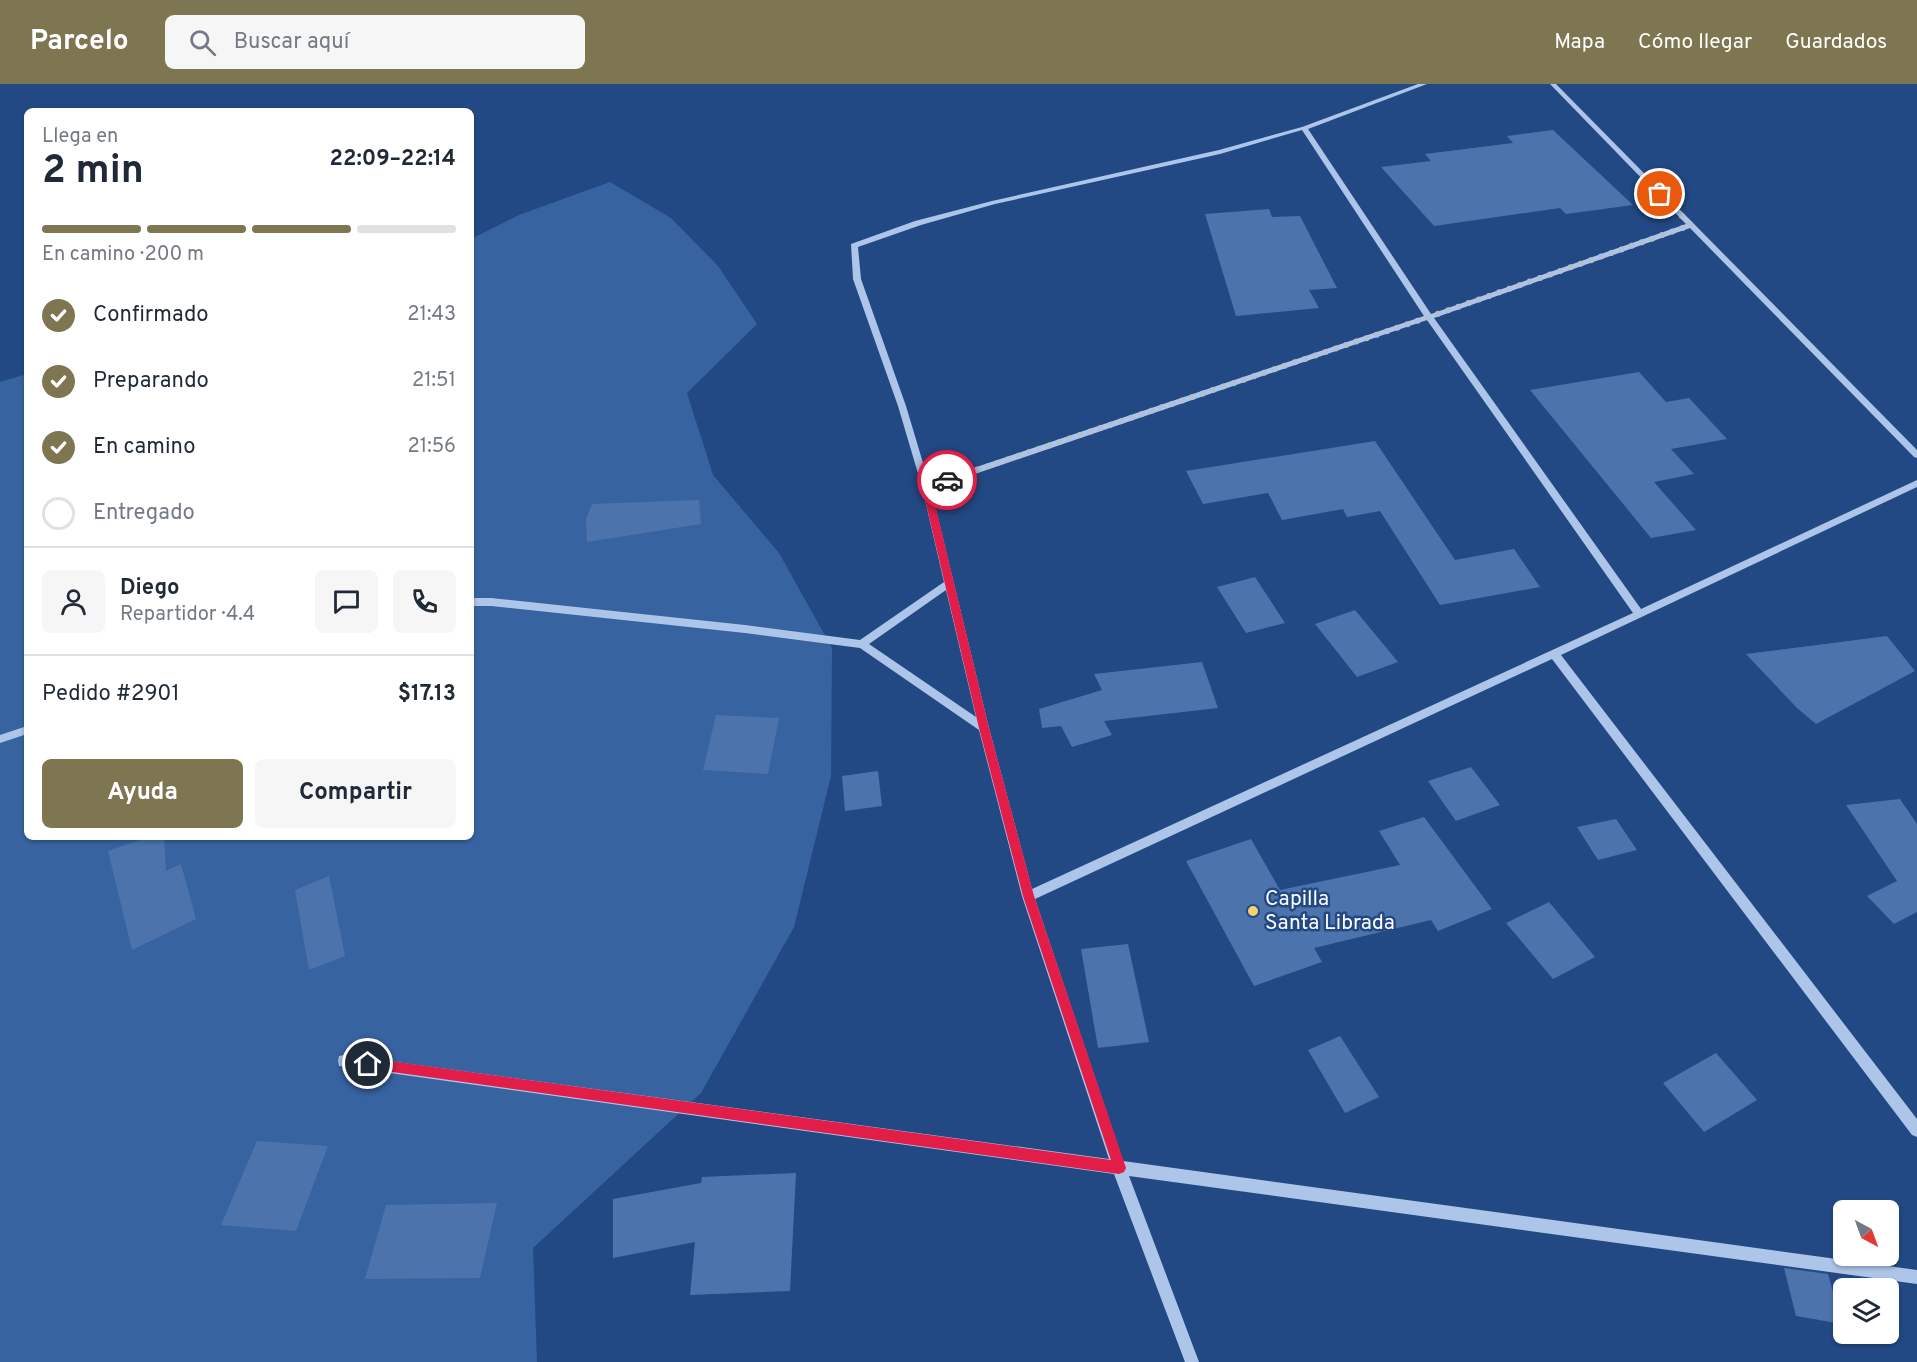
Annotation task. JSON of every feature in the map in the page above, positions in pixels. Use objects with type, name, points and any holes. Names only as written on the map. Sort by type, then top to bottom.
[{"type":"street","points":[[1192,1362],[1119,1168],[1028,896],[948,584],[926,487],[902,406],[857,279],[854,246],[918,222],[994,202],[1220,152],[1304,128],[1424,84]]},
{"type":"street","points":[[1552,84],[1917,455]]},
{"type":"street","points":[[1304,128],[1429,317],[1639,614]]},
{"type":"street","points":[[926,487],[1429,317],[1691,225]]},
{"type":"street","points":[[1028,896],[1554,654],[1917,483]]},
{"type":"street","points":[[862,644],[948,584]]},
{"type":"street","points":[[474,602],[745,628],[862,644],[984,728]]},
{"type":"street","points":[[1554,654],[1917,1130]]},
{"type":"street","points":[[0,739],[24,731]]},
{"type":"street","points":[[344,1061],[1917,1277]]},
{"type":"shaded area","points":[[610,182],[671,218],[718,266],[757,324],[687,393],[713,475],[779,553],[832,648],[831,776],[794,927],[701,1093],[533,1248],[537,1362],[0,1362],[0,382],[24,375],[24,840],[474,840],[474,238],[519,215]]},
{"type":"building","points":[[1553,130],[1633,205],[1566,214],[1560,208],[1434,226],[1381,167],[1431,161],[1425,154],[1513,143],[1507,136]]},
{"type":"building","points":[[1269,209],[1272,217],[1300,216],[1337,288],[1309,290],[1319,308],[1236,316],[1205,214]]},
{"type":"building","points":[[1639,372],[1666,402],[1689,398],[1727,439],[1671,449],[1694,474],[1654,482],[1696,530],[1651,538],[1530,390]]},
{"type":"building","points":[[1375,441],[1455,560],[1514,549],[1540,587],[1440,605],[1380,511],[1347,517],[1343,509],[1282,520],[1268,493],[1203,504],[1186,471]]},
{"type":"building","points":[[699,500],[701,524],[587,542],[586,519],[592,504]]},
{"type":"building","points":[[1255,577],[1285,623],[1246,633],[1217,587]]},
{"type":"building","points":[[1355,610],[1398,662],[1357,677],[1315,624]]},
{"type":"building","points":[[1887,636],[1915,671],[1816,724],[1797,708],[1746,654]]},
{"type":"building","points":[[1202,662],[1218,708],[1104,721],[1112,735],[1072,747],[1061,726],[1042,728],[1039,709],[1102,690],[1094,674]]},
{"type":"building","points":[[716,715],[779,718],[768,774],[703,770]]},
{"type":"building","points":[[1471,767],[1500,805],[1456,821],[1428,781]]},
{"type":"building","points":[[878,771],[882,806],[845,811],[842,776]]},
{"type":"building","points":[[1900,799],[1917,824],[1917,912],[1894,924],[1867,896],[1897,881],[1846,805]]},
{"type":"building","points":[[1424,817],[1492,909],[1438,931],[1431,920],[1314,948],[1322,962],[1254,986],[1186,861],[1251,839],[1280,890],[1400,865],[1379,831]]},
{"type":"building","points":[[1616,819],[1637,850],[1598,860],[1577,827]]},
{"type":"building","points":[[139,840],[164,840],[166,871],[181,864],[196,919],[132,950],[108,851]]},
{"type":"building","points":[[329,876],[345,956],[309,970],[295,890]]},
{"type":"building","points":[[1549,902],[1595,957],[1553,979],[1506,923]]},
{"type":"building","points":[[1128,944],[1149,1042],[1098,1048],[1081,949]]},
{"type":"building","points":[[1340,1036],[1379,1097],[1345,1113],[1308,1050]]},
{"type":"building","points":[[1716,1053],[1757,1100],[1704,1132],[1663,1083]]},
{"type":"building","points":[[257,1141],[328,1146],[296,1231],[221,1225]]},
{"type":"building","points":[[796,1173],[790,1291],[690,1295],[695,1242],[613,1258],[613,1199],[701,1183],[702,1177]]},
{"type":"building","points":[[497,1203],[480,1278],[365,1279],[386,1205]]},
{"type":"building","points":[[1784,1268],[1828,1274],[1833,1292],[1833,1322],[1796,1316]]},
{"type":"way so far","points":[[947,480],[1429,317],[1691,225],[1660,194]]},
{"type":"place","name":"Capilla Santa Librada","points":[[1253,911]]},
{"type":"route","points":[[368,1064],[1119,1168],[1028,896],[948,584],[926,487],[947,480]]}]
